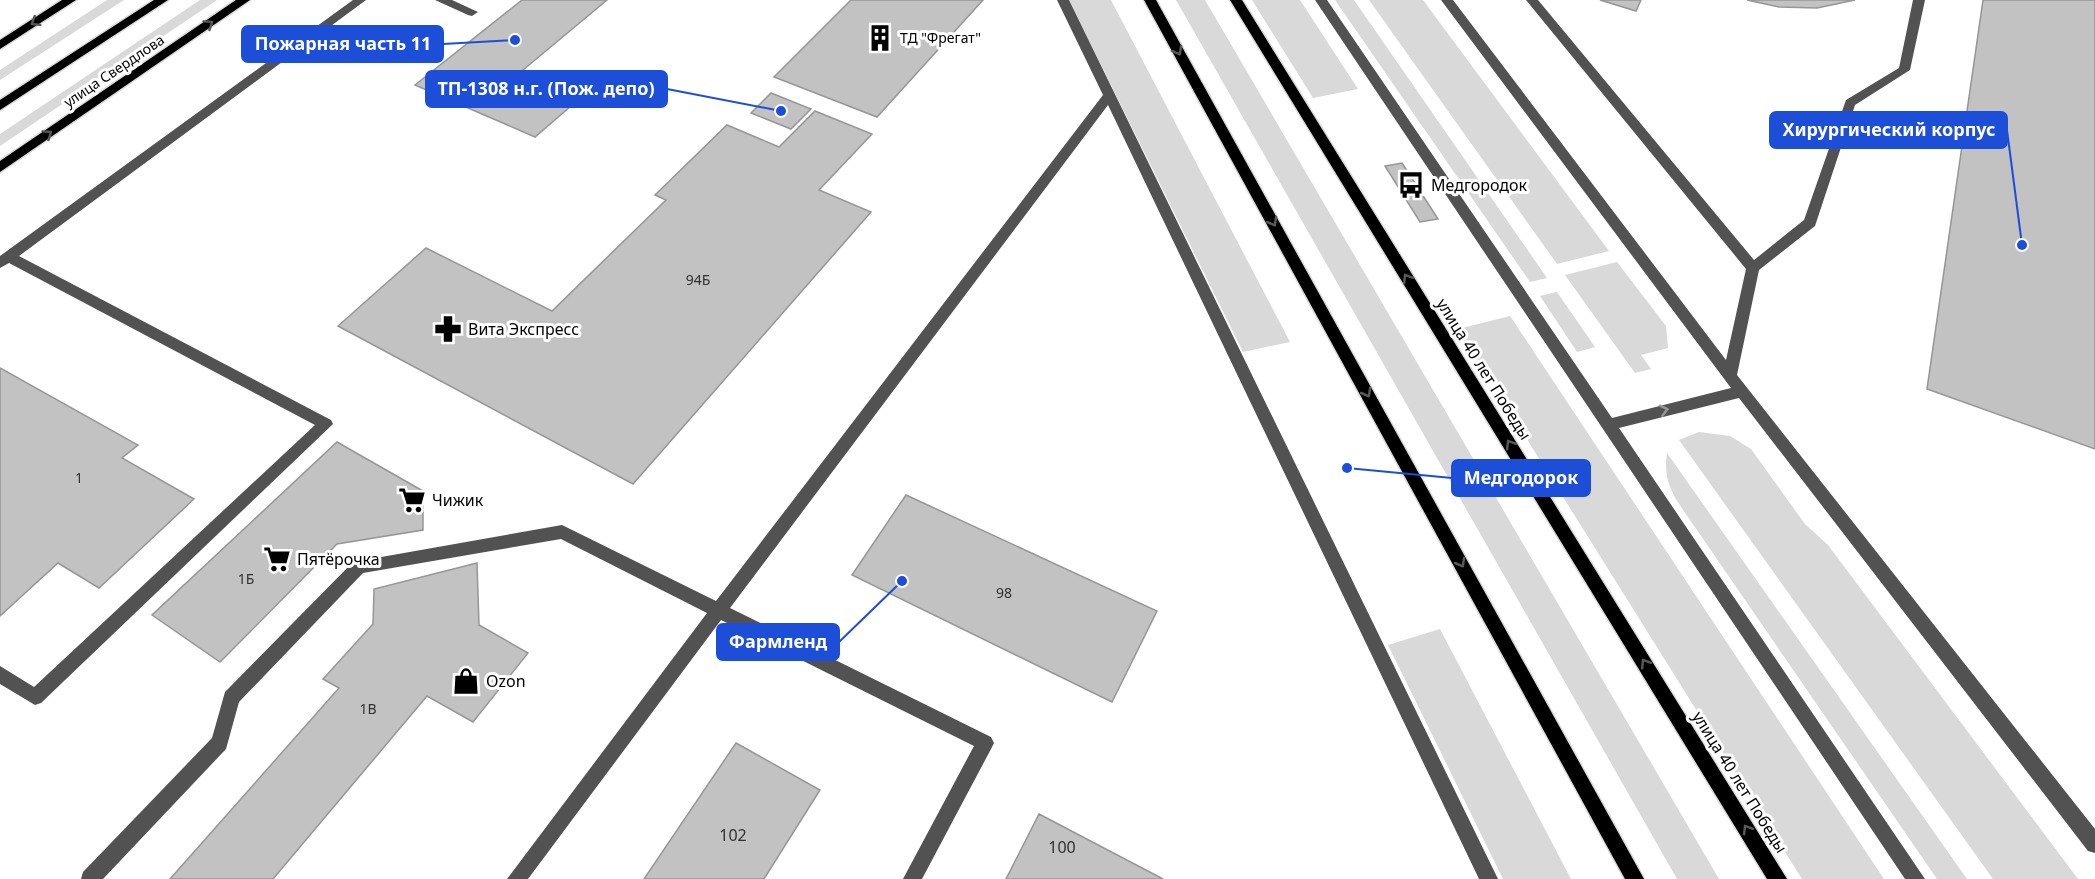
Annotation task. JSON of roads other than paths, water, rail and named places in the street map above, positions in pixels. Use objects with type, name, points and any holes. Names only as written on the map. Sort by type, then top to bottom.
[{"type":"main road","points":[[0,45],[70,0]]},
{"type":"main road","name":"улица Свердлова","points":[[0,106],[162,0]]},
{"type":"main road","name":"улица Свердлова","points":[[0,167],[244,0]]},
{"type":"main road","points":[[1150,0],[1635,879]]},
{"type":"main road","name":"улица 40 лет Победы","points":[[1236,0],[1778,879]]},
{"type":"street","points":[[0,674],[35,697],[326,424],[5,260],[360,0]]},
{"type":"street","points":[[441,0],[472,12]]},
{"type":"street","points":[[1063,0],[1489,879]]},
{"type":"street","points":[[1322,0],[1607,425],[1916,879]]},
{"type":"street","points":[[1447,0],[1730,376],[2095,844]]},
{"type":"street","points":[[1532,0],[1753,268]]},
{"type":"street","points":[[1730,376],[1753,268],[1810,223],[1850,103],[1904,70],[1918,0]]},
{"type":"street","points":[[516,879],[1052,166],[1109,95]]},
{"type":"street","points":[[1607,425],[1742,391]]},
{"type":"street","points":[[90,879],[220,743],[231,698],[359,567],[562,532],[985,743],[912,879]]},
{"type":"place","name":"ТД \"Фрегат\"","points":[[880,38]]},
{"type":"place","name":"Пожарная часть 11","points":[[515,40]]},
{"type":"place","name":"ТП-1308 н.г. (Пож. депо)","points":[[781,111]]},
{"type":"place","name":"Медгородок","points":[[1411,185]]},
{"type":"place","name":"Хирургический корпус","points":[[2022,245]]},
{"type":"place","name":"Вита Экспресс","points":[[448,329]]},
{"type":"place","name":"Медгодорок","points":[[1347,468]]},
{"type":"place","name":"Чижик","points":[[412,500]]},
{"type":"place","name":"Пятёрочка","points":[[277,559]]},
{"type":"place","name":"Фармленд","points":[[902,581]]},
{"type":"place","name":"Ozon","points":[[466,681]]}]
